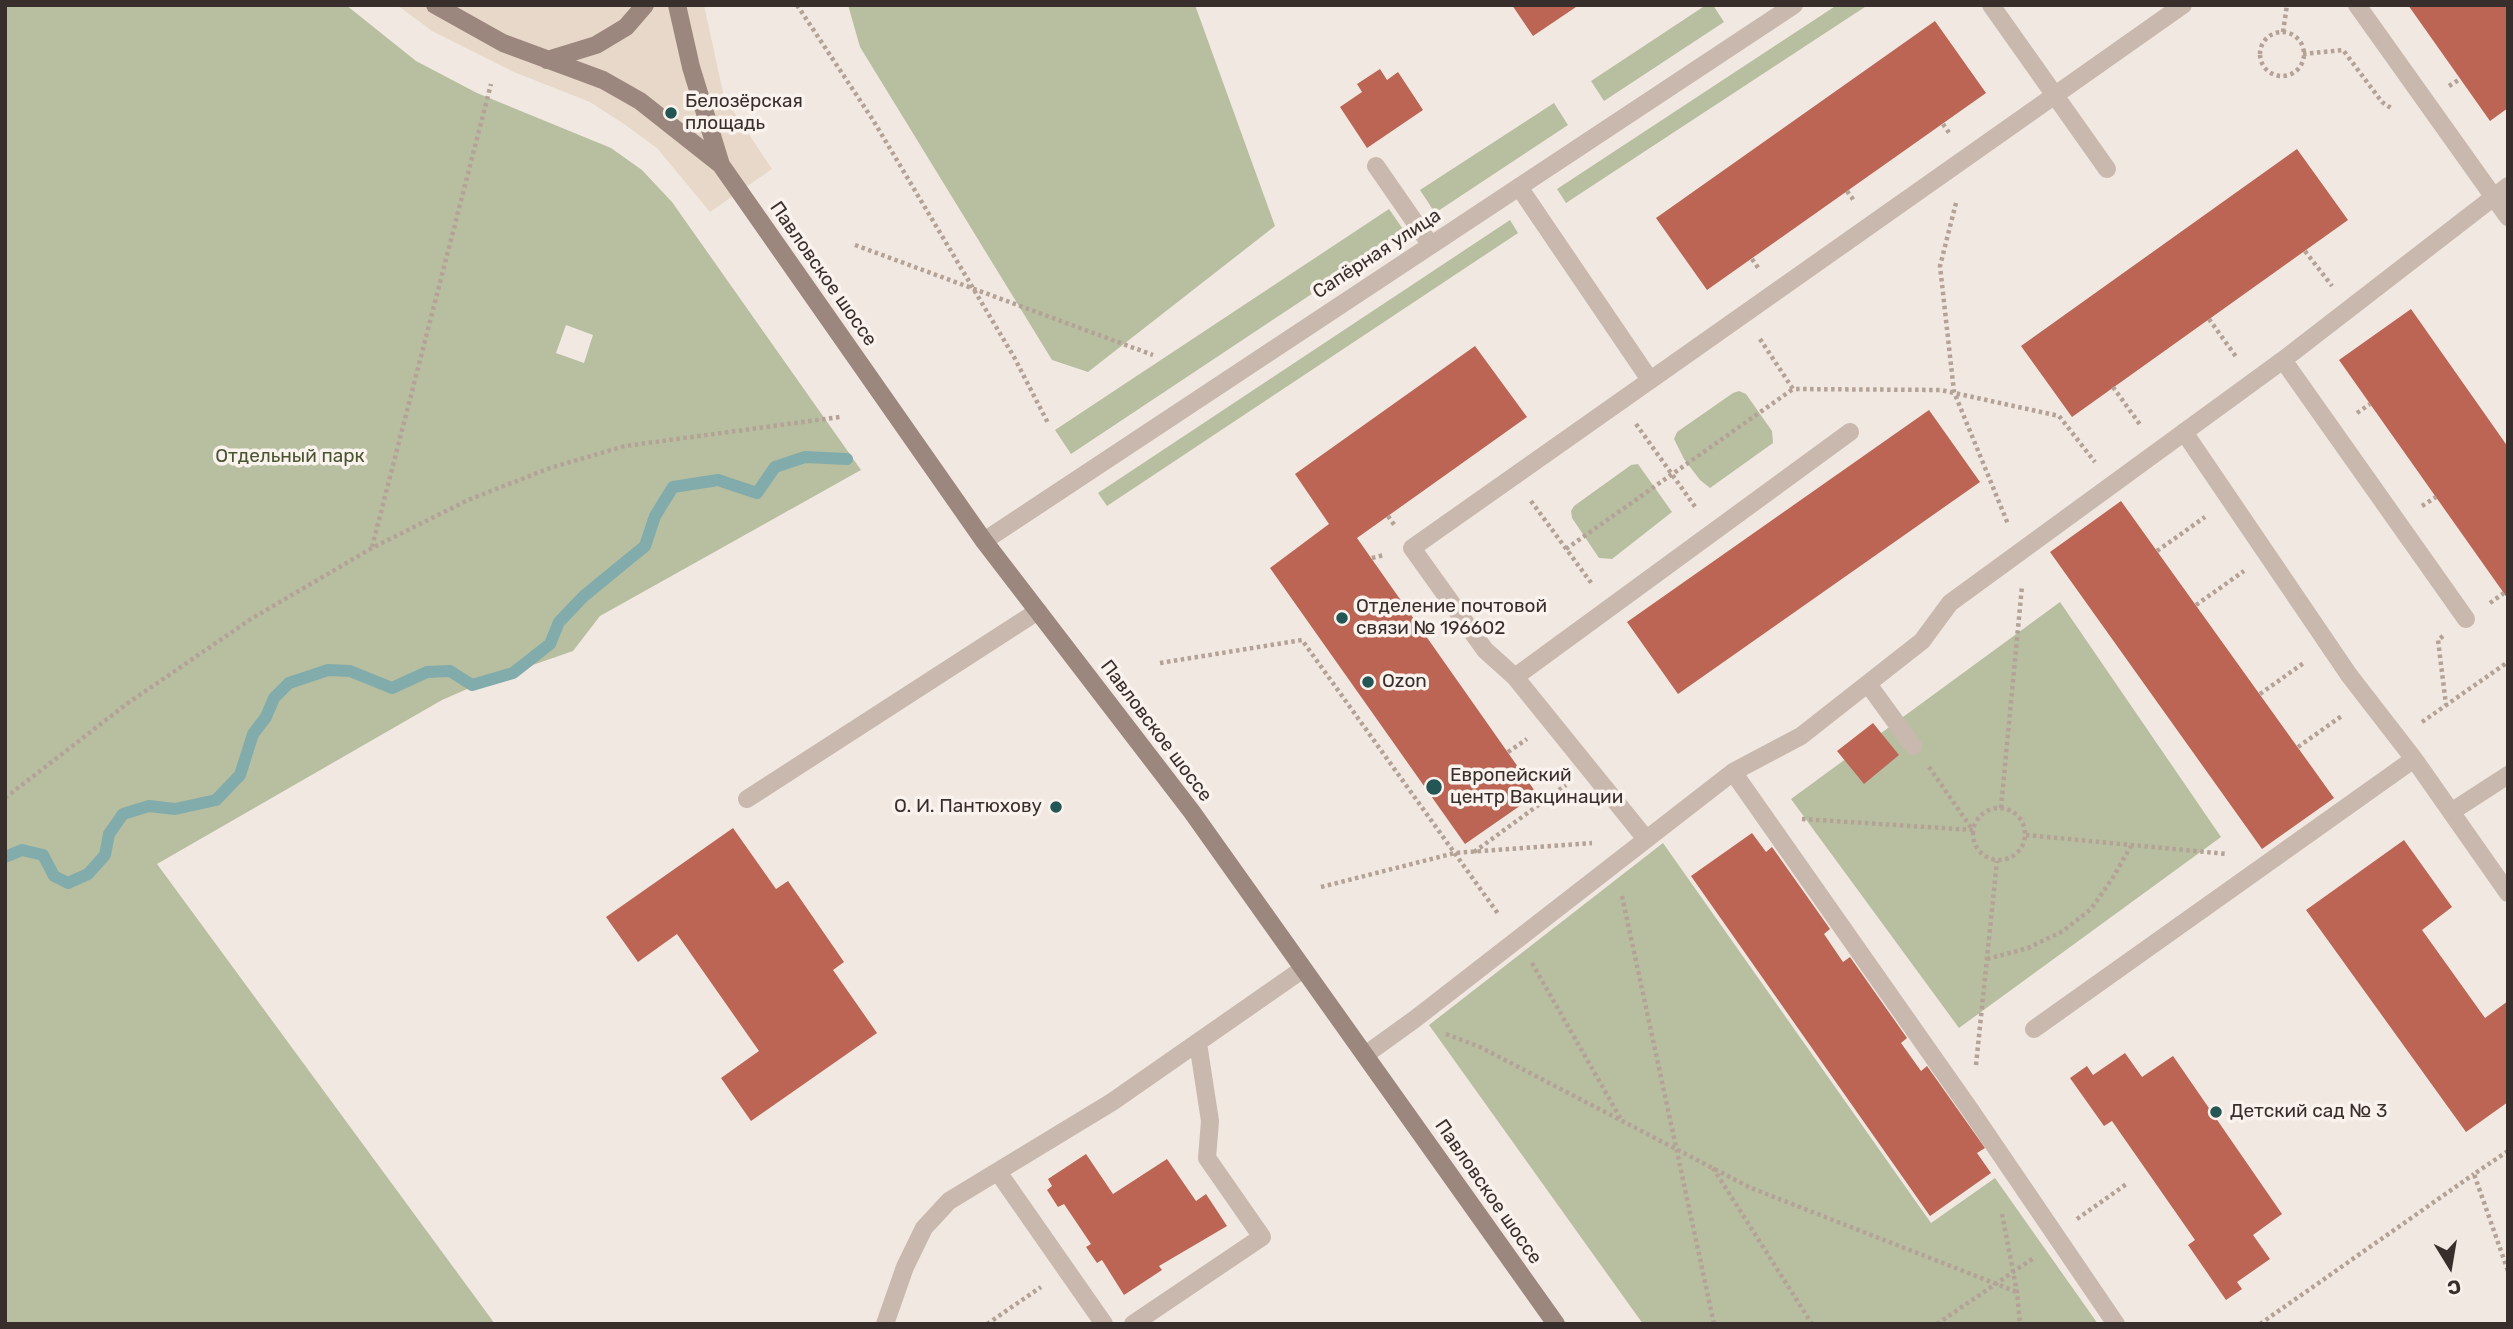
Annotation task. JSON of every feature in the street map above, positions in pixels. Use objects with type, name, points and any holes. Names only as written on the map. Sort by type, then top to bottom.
[{"type":"main road","points":[[435,5],[503,43],[547,60],[596,45],[626,27],[645,5]]},
{"type":"main road","name":"Павловское шоссе","points":[[677,5],[691,67],[721,165]]},
{"type":"main road","name":"Павловское шоссе","points":[[547,60],[603,80],[640,101],[721,165],[984,541],[1192,812],[1556,1324]]},
{"type":"street","name":"Сапёрная улица","points":[[984,541],[1794,5]]},
{"type":"street","points":[[1991,5],[2107,169]]},
{"type":"street","points":[[1646,839],[1515,677],[1485,650],[1412,548],[2183,5]]},
{"type":"street","points":[[2357,5],[2501,191],[2508,218]]},
{"type":"street","points":[[1377,166],[1430,244]]},
{"type":"street","points":[[1518,187],[1650,380]]},
{"type":"street","points":[[1365,1055],[1732,772],[1801,736],[1922,641],[1950,603],[2254,382],[2501,191]]},
{"type":"street","points":[[2283,360],[2466,619]]},
{"type":"street","points":[[1515,677],[1850,432]]},
{"type":"street","points":[[2184,432],[2329,645],[2414,759],[2508,893]]},
{"type":"street","points":[[747,799],[1038,611]]},
{"type":"street","points":[[1868,684],[1913,746]]},
{"type":"street","points":[[2034,1029],[2414,759]]},
{"type":"street","points":[[1732,772],[1971,1111],[2116,1324]]},
{"type":"street","points":[[2451,812],[2508,775]]},
{"type":"street","points":[[885,1324],[905,1266],[924,1228],[949,1200],[1112,1102],[1303,970]]},
{"type":"street","points":[[1133,1324],[1262,1237],[1207,1158],[1210,1121],[1198,1043]]},
{"type":"street","points":[[998,1172],[1104,1324]]},
{"type":"path","points":[[797,5],[873,120],[1048,423]]},
{"type":"path","points":[[2283,32],[2287,5]]},
{"type":"path","points":[[2283,32],[2297,39],[2304,54],[2298,69],[2276,75],[2263,66],[2260,50],[2268,37],[2283,32]]},
{"type":"path","points":[[372,548],[491,84]]},
{"type":"path","points":[[1957,199],[1940,266],[1954,393],[2009,528]]},
{"type":"path","points":[[855,245],[1153,355]]},
{"type":"path","points":[[2305,251],[2349,310]]},
{"type":"path","points":[[2209,319],[2254,382]]},
{"type":"path","points":[[1754,331],[1793,389]]},
{"type":"path","points":[[2113,387],[2159,450]]},
{"type":"path","points":[[1566,549],[1793,389],[1954,393],[2059,416],[2113,484]]},
{"type":"path","points":[[1620,401],[1712,532]]},
{"type":"path","points":[[5,798],[128,703],[251,619],[372,548],[468,500],[550,468],[625,446],[840,417]]},
{"type":"path","points":[[1513,477],[1609,607]]},
{"type":"path","points":[[2157,551],[2230,499]]},
{"type":"path","points":[[2196,605],[2267,554]]},
{"type":"path","points":[[2001,808],[2024,572]]},
{"type":"path","points":[[2446,705],[2438,640],[2466,619]]},
{"type":"path","points":[[1160,663],[1302,640],[1516,940],[1622,1121]]},
{"type":"path","points":[[2260,694],[2329,645]]},
{"type":"path","points":[[2398,739],[2508,662]]},
{"type":"path","points":[[2298,747],[2367,698]]},
{"type":"path","points":[[1913,746],[1973,830],[1978,851],[1997,861],[2017,854],[2025,835],[2018,817],[2001,808],[1983,813],[1973,830]]},
{"type":"path","points":[[1474,852],[1589,768]]},
{"type":"path","points":[[1766,817],[1973,830]]},
{"type":"path","points":[[2025,835],[2273,858]]},
{"type":"path","points":[[1321,887],[1455,853],[1593,843]]},
{"type":"path","points":[[1987,959],[2028,948],[2063,931],[2091,909],[2131,846]]},
{"type":"path","points":[[1971,1111],[1997,861]]},
{"type":"path","points":[[1614,864],[1714,1324]]},
{"type":"path","points":[[1442,1033],[1480,1047],[1751,1188],[2017,1292]]},
{"type":"path","points":[[2260,1324],[2508,1151]]},
{"type":"path","points":[[1713,1168],[1812,1324]]},
{"type":"path","points":[[2474,1174],[2508,1271]]},
{"type":"path","points":[[2000,1204],[2017,1292],[2020,1324]]},
{"type":"path","points":[[987,1324],[1066,1270]]},
{"type":"green space","name":"Отдельный парк","points":[[5,5],[346,5],[416,61],[477,93],[611,148],[642,170],[672,202],[861,470],[600,616],[573,651],[481,683],[442,700],[157,864],[495,1324],[5,1324]],"holes":[[[566,325],[593,335],[584,363],[556,353]]]},
{"type":"green space","points":[[848,5],[1195,5],[1275,226],[1088,372],[1052,360],[860,47]]},
{"type":"green space","points":[[1706,5],[1713,5],[1724,22],[1604,101],[1591,81]]},
{"type":"green space","points":[[1837,5],[1868,5],[1566,203],[1557,189]]},
{"type":"green space","points":[[1554,103],[1568,125],[1435,213],[1420,190]]},
{"type":"green space","points":[[1389,209],[1405,232],[1071,454],[1055,430]]},
{"type":"green space","points":[[1510,220],[1518,233],[1107,506],[1098,493]]},
{"type":"green space","points":[[1739,391],[1746,394],[1772,431],[1773,443],[1710,488],[1700,480],[1684,459],[1674,439],[1677,432]]},
{"type":"green space","points":[[1638,464],[1672,512],[1612,559],[1599,558],[1572,518],[1571,511],[1574,506],[1631,465]]},
{"type":"green space","points":[[2060,602],[2221,837],[1959,1028],[1791,799]]},
{"type":"green space","points":[[1663,843],[1931,1223],[1995,1178],[2098,1324],[1643,1324],[1429,1025]]},
{"type":"shaded area","name":"Белозёрская площадь","points":[[397,5],[704,5],[724,97],[772,169],[710,212],[657,148],[624,124],[590,102],[514,72],[432,31]]},
{"type":"building","points":[[1512,5],[1579,5],[1533,36]]},
{"type":"building","points":[[2408,5],[2508,5],[2508,108],[2490,121]]},
{"type":"building","points":[[1935,21],[1986,93],[1707,290],[1656,218]]},
{"type":"building","points":[[1380,69],[1387,80],[1398,72],[1423,110],[1367,148],[1340,107],[1362,92],[1357,84]]},
{"type":"building","points":[[2297,149],[2348,220],[2072,417],[2021,346]]},
{"type":"building","points":[[2411,309],[2508,447],[2508,599],[2339,360]]},
{"type":"building","points":[[1475,346],[1527,417],[1357,538],[1537,794],[1465,844],[1270,568],[1329,524],[1295,474]]},
{"type":"building","points":[[1929,410],[1980,482],[1678,694],[1627,622]]},
{"type":"building","points":[[2121,501],[2334,798],[2262,849],[2050,552]]},
{"type":"building","points":[[1873,723],[1899,755],[1864,784],[1837,751]]},
{"type":"building","points":[[733,828],[776,889],[788,881],[844,962],[833,970],[877,1033],[751,1121],[721,1078],[759,1051],[677,934],[638,962],[606,917]]},
{"type":"building","points":[[1752,833],[1766,852],[1772,847],[1830,929],[1824,934],[1843,962],[1850,957],[1907,1038],[1901,1043],[1921,1071],[1927,1066],[1985,1148],[1977,1153],[1991,1173],[1930,1216],[1691,876]]},
{"type":"building","points":[[2404,840],[2452,907],[2422,930],[2485,1018],[2508,1001],[2508,1102],[2466,1132],[2306,910]]},
{"type":"building","points":[[2125,1053],[2142,1077],[2173,1056],[2282,1214],[2253,1235],[2270,1259],[2237,1282],[2242,1289],[2226,1300],[2188,1245],[2195,1240],[2112,1121],[2104,1126],[2070,1078],[2087,1066],[2093,1075]]},
{"type":"building","points":[[1086,1154],[1113,1194],[1167,1159],[1196,1201],[1206,1194],[1227,1226],[1159,1266],[1162,1270],[1124,1295],[1102,1260],[1097,1263],[1086,1247],[1091,1244],[1064,1204],[1058,1207],[1047,1190],[1052,1186],[1048,1179]]},
{"type":"waterway","points":[[5,857],[22,850],[43,855],[54,876],[68,883],[88,874],[105,855],[109,834],[123,814],[149,806],[175,809],[216,800],[240,775],[253,734],[266,717],[274,698],[289,683],[328,670],[350,671],[392,688],[427,672],[450,671],[472,685],[513,673],[550,644],[559,622],[584,596],[645,546],[655,516],[673,487],[718,480],[757,493],[775,467],[805,457],[847,459]]},
{"type":"place","name":"Белозёрская площадь","points":[[671,113]]},
{"type":"place","name":"Отделение почтовой связи № 196602","points":[[1342,618]]},
{"type":"place","name":"Ozon","points":[[1368,682]]},
{"type":"place","name":"Европейский центр Вакцинации","points":[[1434,787]]},
{"type":"place","name":"О. И. Пантюхову","points":[[1056,807]]},
{"type":"place","name":"Детский сад № 3","points":[[2216,1112]]}]
